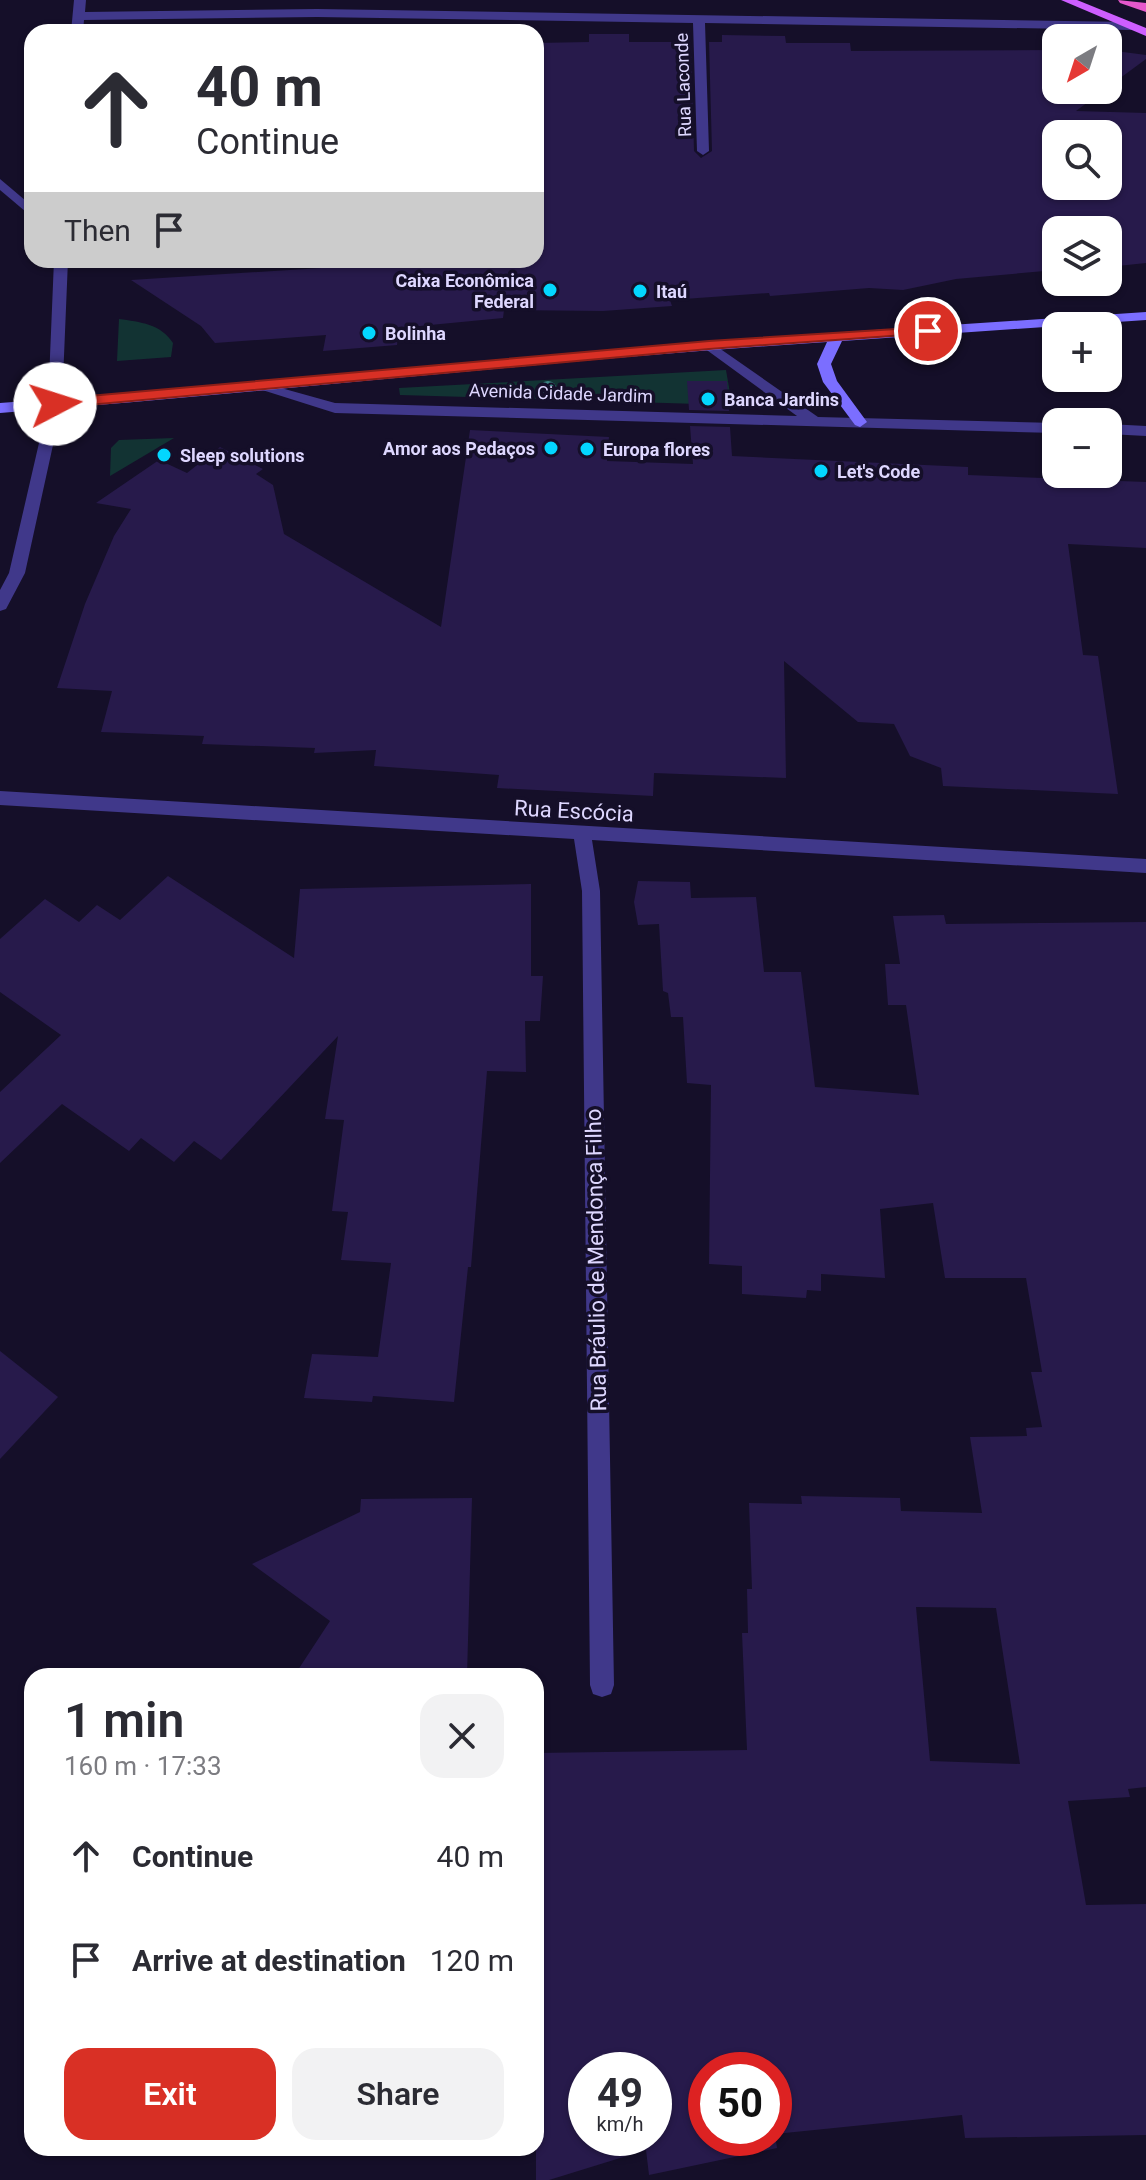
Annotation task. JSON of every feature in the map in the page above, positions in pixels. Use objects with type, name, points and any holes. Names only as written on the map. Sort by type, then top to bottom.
[{"type":"highway","points":[[1125,0],[1146,8]]},
{"type":"main road","points":[[1067,0],[1146,32]]},
{"type":"main road","name":"Avenida Cidade Jardim","points":[[263,388],[709,345],[1146,316]]},
{"type":"main road","points":[[837,336],[824,364],[830,382],[860,422]]},
{"type":"main road","points":[[0,408],[263,388]]},
{"type":"street","points":[[78,24],[80,0]]},
{"type":"street","points":[[408,15],[413,0]]},
{"type":"street","points":[[524,18],[553,0]]},
{"type":"street","points":[[78,16],[408,15],[1131,26]]},
{"type":"street","name":"Rua Laconde","points":[[699,18],[703,151]]},
{"type":"street","points":[[0,183],[24,206]]},
{"type":"street","points":[[0,605],[17,573],[55,404],[61,268]]},
{"type":"street","points":[[709,345],[814,421]]},
{"type":"street","name":"Avenida Cidade Jardim","points":[[263,388],[335,408],[1042,428]]},
{"type":"street","points":[[1122,430],[1146,431]]},
{"type":"street","name":"Rua Escócia","points":[[0,798],[582,835],[1146,866]]},
{"type":"street","name":"Rua Bráulio de Mendonça Filho","points":[[582,835],[591,891],[602,1685]]},
{"type":"green space","points":[[119,319],[149,325],[162,332],[173,343],[171,357],[117,361]]},
{"type":"green space","points":[[726,370],[732,405],[400,395],[399,388]]},
{"type":"green space","points":[[174,438],[110,476],[111,448],[119,440]]},
{"type":"building","points":[[589,34],[629,34],[629,42],[691,42],[694,151],[701,158],[712,151],[709,42],[722,42],[722,35],[785,36],[786,43],[850,43],[851,51],[1042,50],[1042,104],[1085,104],[1076,111],[1146,113],[1146,263],[1122,266],[1122,216],[1042,216],[1042,271],[956,279],[903,290],[869,288],[770,296],[769,293],[670,300],[672,306],[603,311],[504,310],[503,318],[399,328],[397,345],[323,351],[326,335],[215,343],[201,326],[131,280],[321,268],[544,268],[544,43],[589,42]]},
{"type":"building","points":[[1122,52],[1146,55],[1146,59],[1122,77]]},
{"type":"building","points":[[687,381],[727,381],[729,411],[689,410]]},
{"type":"building","points":[[690,426],[730,427],[732,456],[968,467],[968,475],[1042,478],[1042,488],[1122,488],[1122,481],[1146,482],[1146,548],[1068,544],[1083,655],[1098,656],[1118,794],[943,786],[941,768],[910,756],[894,724],[858,722],[784,661],[786,778],[654,773],[653,796],[497,788],[499,775],[374,766],[376,750],[314,753],[315,748],[202,744],[204,736],[101,732],[112,691],[57,688],[85,604],[114,536],[131,509],[96,503],[159,460],[187,473],[220,447],[263,469],[256,474],[273,485],[284,534],[441,627],[470,430],[609,437],[607,461],[693,464]]},
{"type":"building","points":[[168,876],[294,958],[300,889],[531,884],[531,976],[543,976],[540,1021],[525,1021],[526,1072],[487,1071],[471,1267],[468,1267],[454,1402],[373,1396],[372,1402],[304,1398],[312,1354],[378,1357],[391,1263],[341,1260],[348,1212],[332,1211],[344,1120],[325,1119],[338,1036],[221,1160],[194,1141],[174,1162],[141,1138],[129,1151],[62,1104],[0,1163],[0,1092],[61,1035],[0,992],[0,939],[45,899],[79,922],[97,905],[120,920]]},
{"type":"building","points":[[638,881],[690,882],[691,898],[756,897],[764,972],[801,972],[815,1087],[919,1095],[906,1005],[888,1005],[885,964],[900,964],[893,916],[944,915],[946,924],[1146,922],[1146,1787],[1128,1789],[1130,1797],[1068,1801],[1086,1905],[1146,1904],[1146,2135],[965,2138],[962,2115],[792,2132],[792,2052],[688,2052],[688,2156],[739,2156],[649,2175],[647,2156],[672,2156],[672,2052],[568,2052],[568,2156],[627,2156],[549,2180],[536,2180],[536,2156],[544,2156],[544,1753],[747,1750],[742,1633],[748,1633],[747,1589],[752,1589],[749,1503],[802,1504],[801,1496],[900,1498],[901,1511],[982,1513],[970,1437],[1027,1436],[1026,1428],[1042,1427],[1031,1372],[1042,1372],[1026,1278],[945,1278],[933,1203],[880,1209],[885,1278],[821,1274],[821,1291],[807,1290],[806,1298],[742,1294],[742,1266],[709,1264],[711,1085],[687,1083],[683,1017],[671,1017],[668,993],[663,991],[659,924],[638,925],[634,902]],"holes":[[[916,1607],[996,1608],[1020,1764],[930,1761]]]},
{"type":"building","points":[[0,1351],[58,1397],[0,1459]]},
{"type":"building","points":[[472,1498],[467,1668],[299,1668],[330,1621],[252,1564],[360,1512],[361,1499]]},
{"type":"place","name":"Caixa Econômica Federal","points":[[550,290]]},
{"type":"place","name":"Itaú","points":[[640,291]]},
{"type":"place","name":"Bolinha","points":[[369,333]]},
{"type":"place","name":"Banca Jardins","points":[[708,399]]},
{"type":"place","name":"Amor aos Pedaços","points":[[551,448]]},
{"type":"place","name":"Europa flores","points":[[587,449]]},
{"type":"place","name":"Sleep solutions","points":[[164,455]]},
{"type":"place","name":"Let's Code","points":[[821,471]]},
{"type":"route","points":[[55,404],[263,388],[709,345],[928,331]]}]
